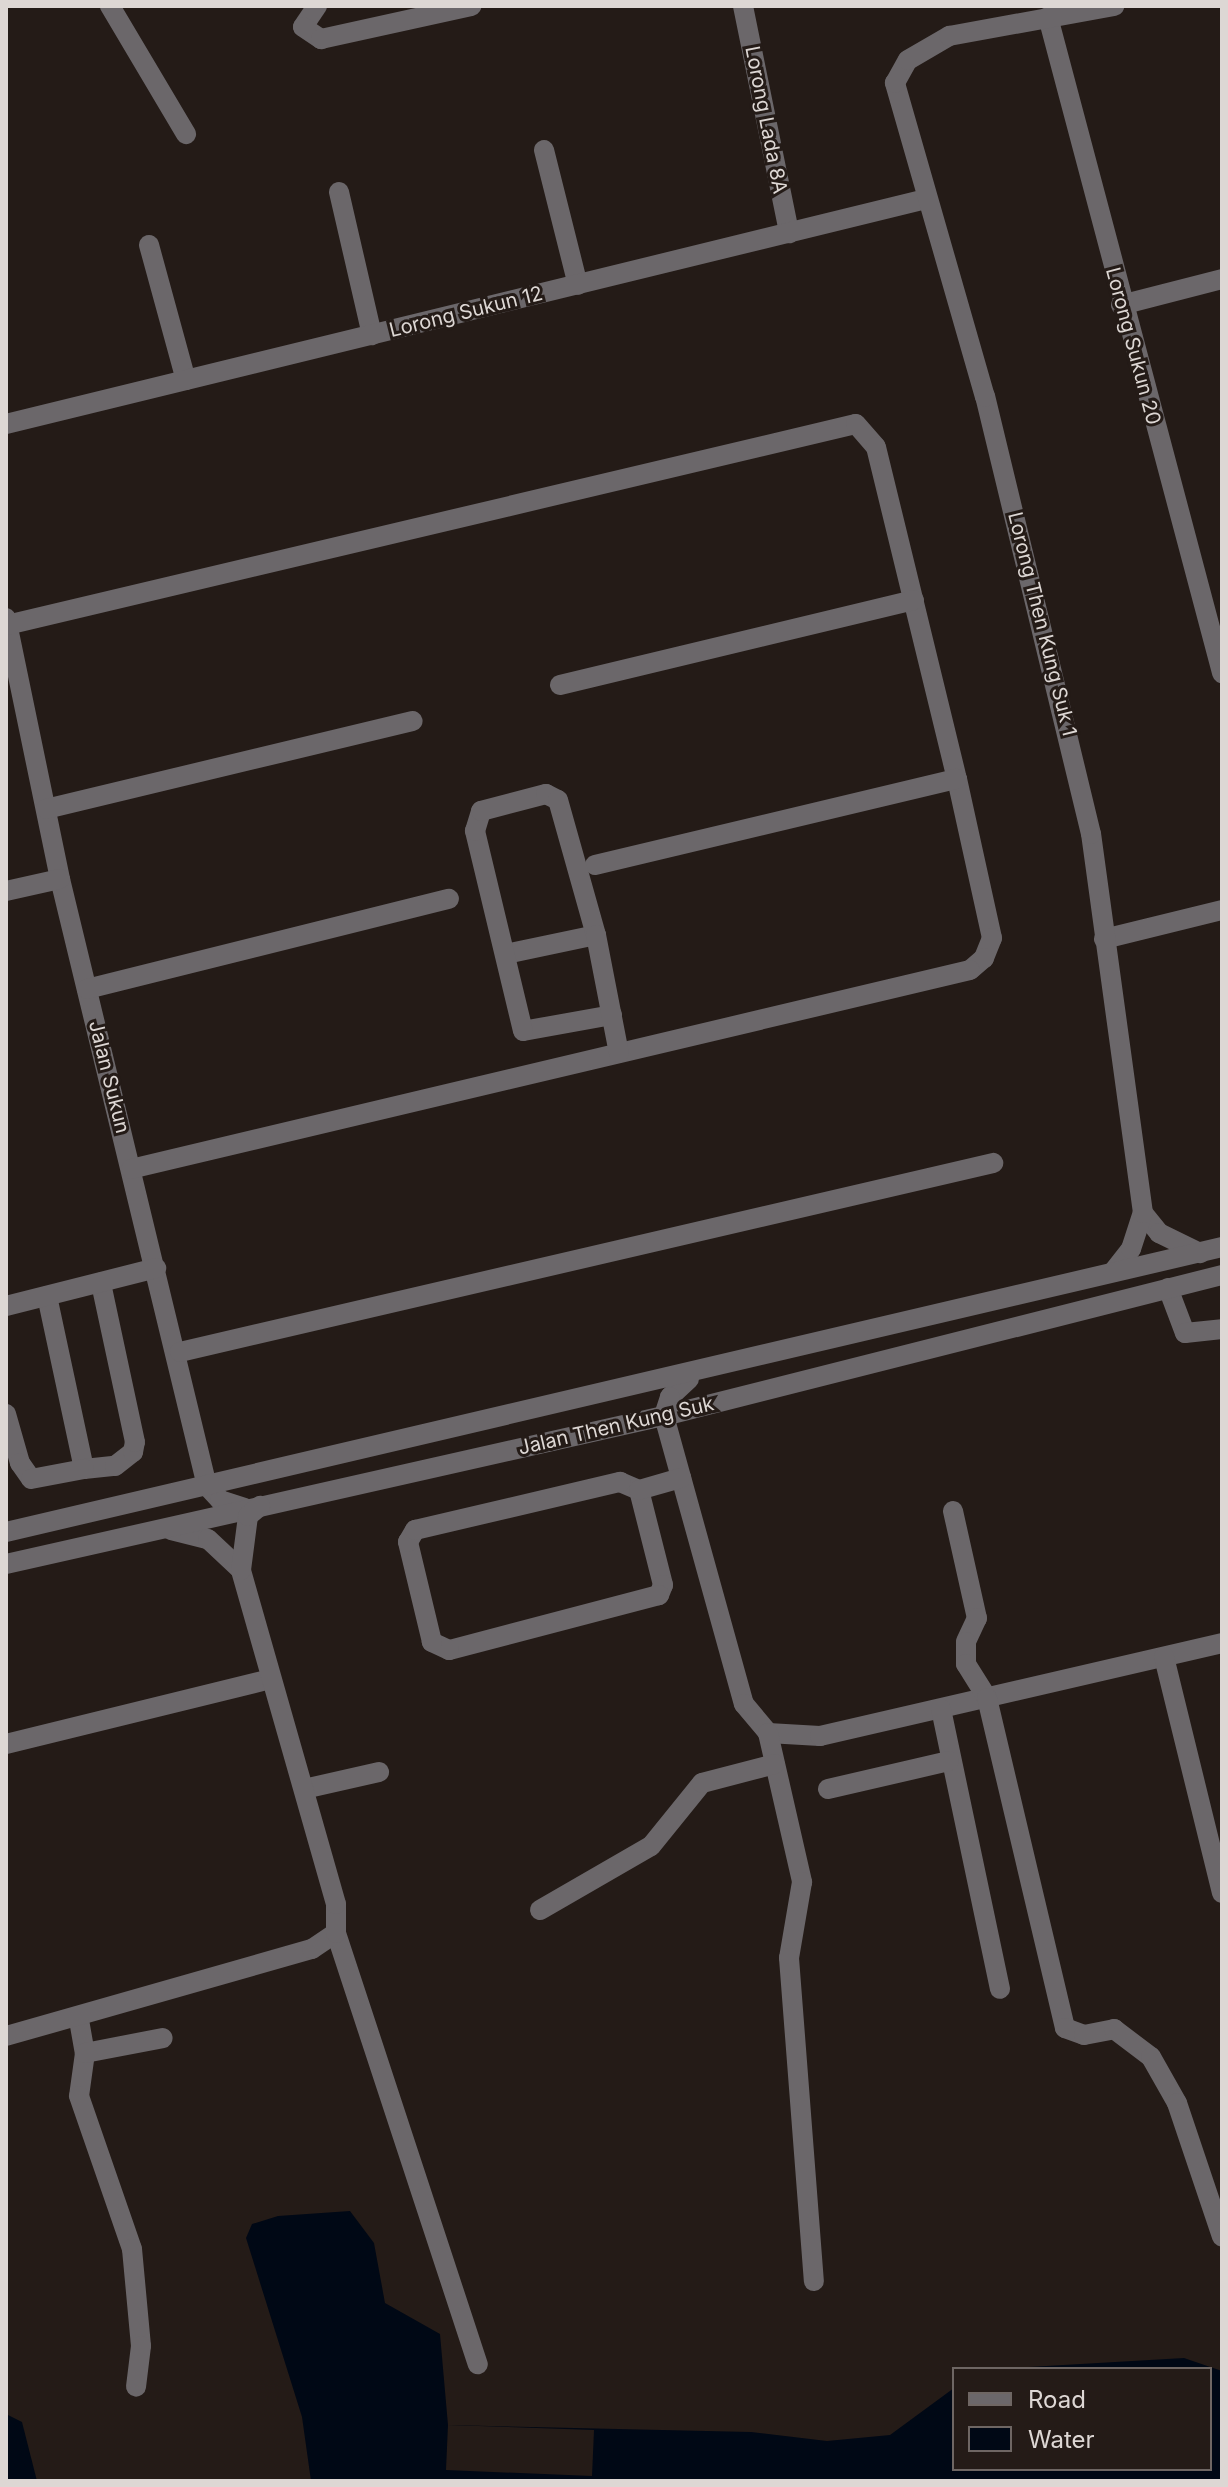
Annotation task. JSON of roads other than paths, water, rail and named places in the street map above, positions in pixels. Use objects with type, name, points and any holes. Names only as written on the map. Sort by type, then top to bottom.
[{"type":"street","points":[[110,6],[186,134]]},
{"type":"street","points":[[317,6],[303,27],[321,39],[471,6]]},
{"type":"street","name":"Lorong Lada 8A","points":[[743,6],[789,233]]},
{"type":"street","points":[[1018,14],[1048,17],[1114,6]]},
{"type":"street","name":"Lorong Then Kung Suk 1","points":[[1018,14],[949,36],[915,54],[895,83],[896,98],[985,397],[1066,718],[1104,939],[1143,1213]]},
{"type":"street","name":"Lorong Sukun 20","points":[[1048,17],[1121,305],[1214,620],[1222,673]]},
{"type":"street","points":[[544,150],[578,285]]},
{"type":"street","points":[[339,192],[372,335]]},
{"type":"street","name":"Lorong Sukun 12","points":[[6,424],[926,199]]},
{"type":"street","points":[[149,245],[186,380]]},
{"type":"street","points":[[1121,305],[1222,279]]},
{"type":"street","points":[[7,622],[843,423],[862,427],[873,438],[957,779],[992,938],[977,966],[131,1169]]},
{"type":"street","points":[[560,685],[914,600]]},
{"type":"street","name":"Jalan Sukun","points":[[7,622],[60,879],[156,1268],[180,1352],[207,1486]]},
{"type":"street","points":[[46,809],[413,721]]},
{"type":"street","points":[[595,865],[957,779]]},
{"type":"street","points":[[612,1015],[523,1031],[475,821],[489,808],[546,794],[560,804],[596,935],[612,1015],[619,1053]]},
{"type":"street","points":[[6,891],[60,879]]},
{"type":"street","points":[[87,989],[449,899]]},
{"type":"street","points":[[1104,939],[1222,910]]},
{"type":"street","points":[[506,954],[596,935]]},
{"type":"street","points":[[180,1352],[993,1163]]},
{"type":"street","points":[[1143,1213],[1159,1233],[1200,1253]]},
{"type":"street","points":[[1113,1272],[1131,1249],[1143,1213]]},
{"type":"street","name":"Jalan Then Kung Suk","points":[[6,1532],[696,1375],[1222,1247]]},
{"type":"street","points":[[6,1306],[156,1268]]},
{"type":"street","name":"Jalan Then Kung Suk","points":[[6,1564],[664,1416],[1222,1275]]},
{"type":"street","points":[[6,1414],[20,1463],[31,1479],[115,1466],[133,1452],[135,1442],[101,1283]]},
{"type":"street","points":[[1168,1288],[1185,1333],[1222,1329]]},
{"type":"street","points":[[47,1296],[84,1469]]},
{"type":"street","points":[[696,1375],[670,1397],[664,1416],[744,1704],[768,1733],[802,1882],[789,1958],[814,2281]]},
{"type":"street","points":[[599,1396],[664,1416]]},
{"type":"street","points":[[639,1490],[663,1585],[659,1595],[449,1650],[432,1642],[408,1542],[415,1530],[620,1482],[639,1490],[681,1478]]},
{"type":"street","points":[[207,1486],[220,1500],[255,1508],[248,1516],[241,1570],[336,1904],[336,1933],[478,2364]]},
{"type":"street","points":[[953,1511],[977,1618],[966,1642],[966,1664],[987,1698],[1065,2028],[1084,2035],[1114,2029],[1151,2057],[1177,2103],[1222,2237]]},
{"type":"street","points":[[157,1530],[208,1539],[241,1570]]},
{"type":"street","points":[[768,1733],[806,1738],[1222,1643]]},
{"type":"street","points":[[1164,1657],[1222,1893]]},
{"type":"street","points":[[6,1744],[271,1679]]},
{"type":"street","points":[[941,1709],[949,1761],[1000,1989]]},
{"type":"street","points":[[828,1789],[949,1761]]},
{"type":"street","points":[[540,1910],[651,1846],[702,1783],[775,1764]]},
{"type":"street","points":[[304,1789],[379,1772]]},
{"type":"street","points":[[6,2036],[79,2020],[312,1949],[336,1933]]},
{"type":"street","points":[[79,2020],[85,2053],[79,2096],[132,2249],[141,2346],[136,2387]]},
{"type":"street","points":[[85,2053],[163,2038]]},
{"type":"water","points":[[350,2211],[374,2243],[385,2303],[440,2334],[448,2425],[751,2432],[827,2441],[890,2435],[952,2389],[952,2471],[1212,2471],[1212,2368],[1222,2371],[1222,2481],[311,2481],[302,2417],[246,2238],[252,2224],[278,2216]]},
{"type":"water","points":[[1184,2358],[1210,2367],[1029,2367]]},
{"type":"water","points":[[6,2414],[22,2422],[37,2481],[6,2481]]}]
